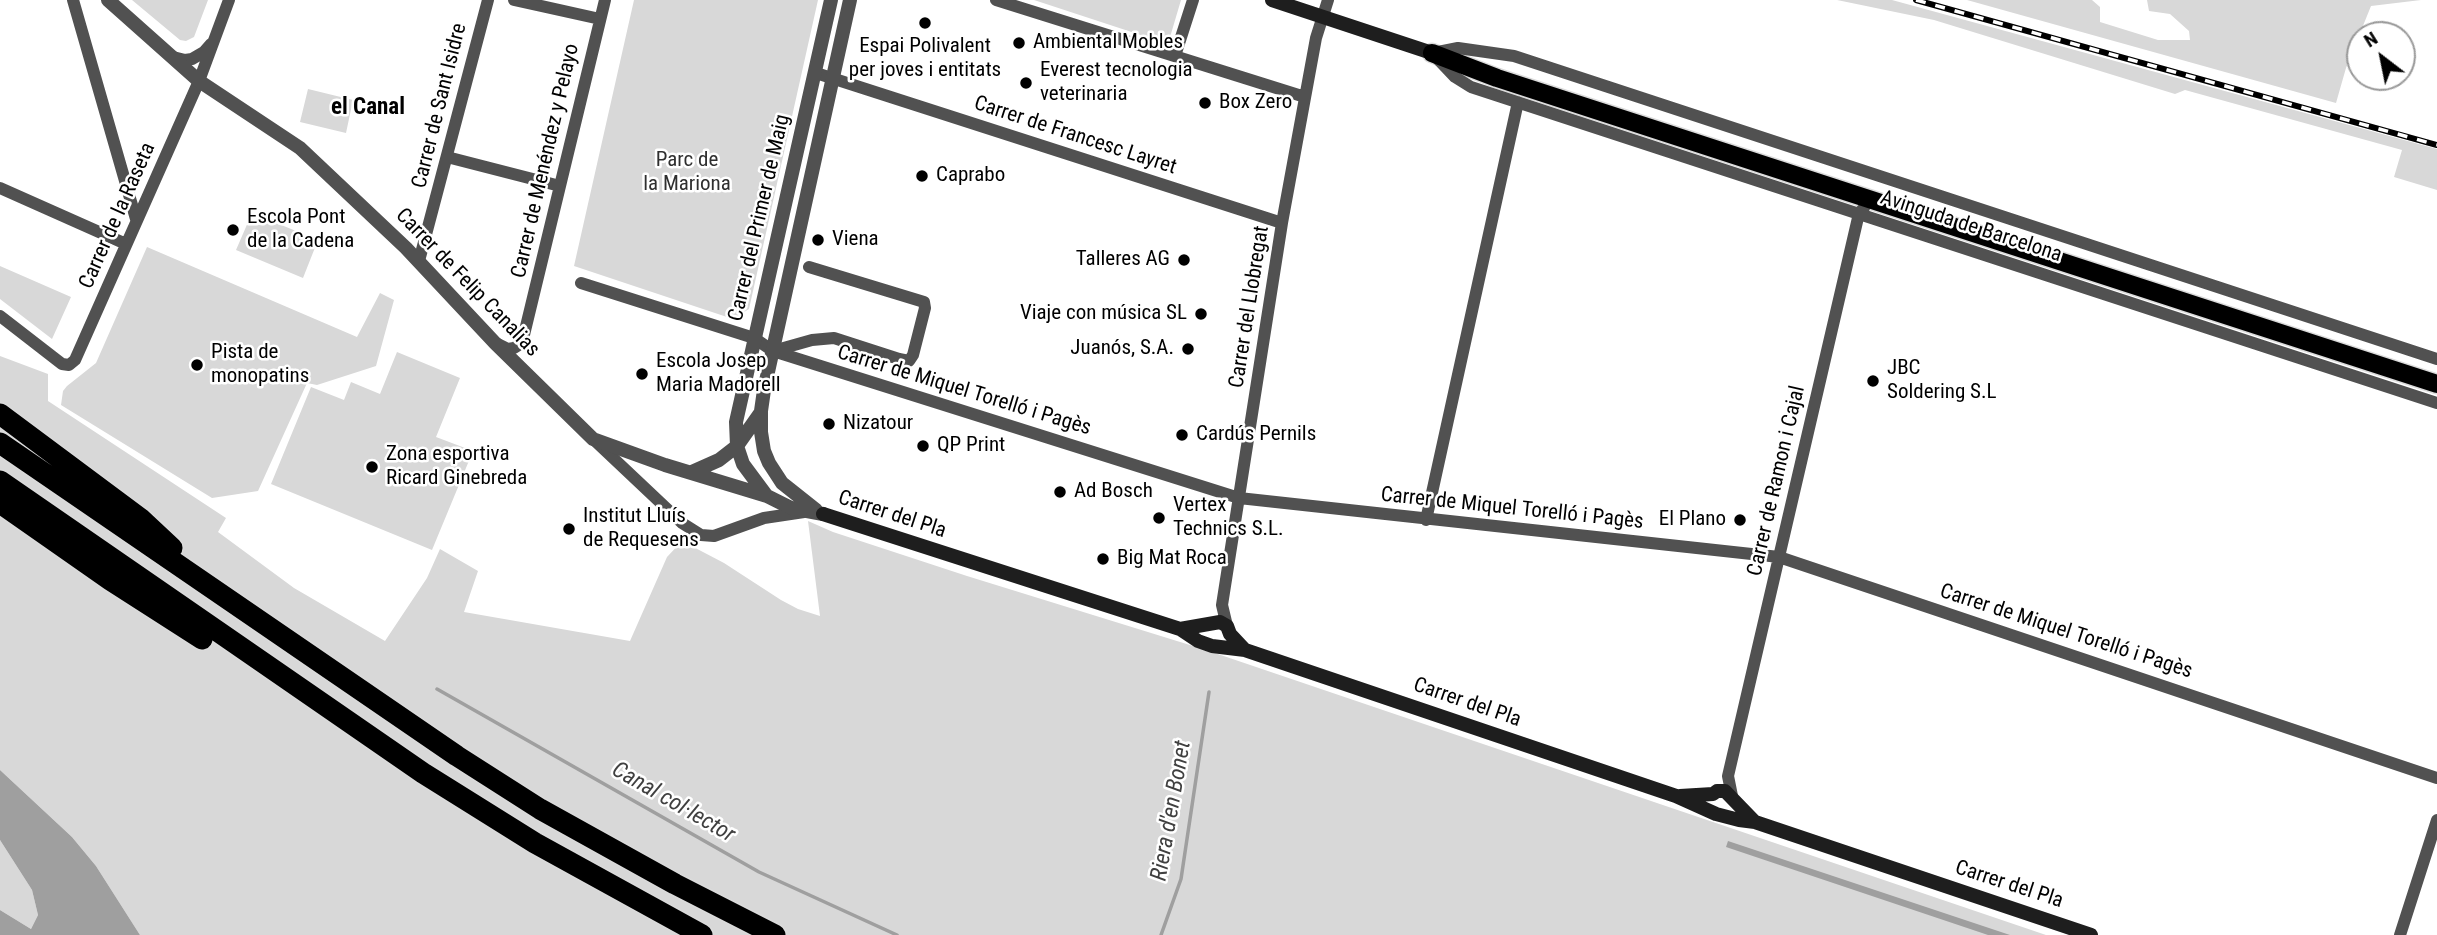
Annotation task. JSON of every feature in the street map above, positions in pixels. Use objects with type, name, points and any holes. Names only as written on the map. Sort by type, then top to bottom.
[{"type":"highway","points":[[0,414],[141,519],[219,593]]},
{"type":"highway","points":[[0,443],[375,702],[540,809],[775,935]]},
{"type":"highway","points":[[0,481],[424,774],[535,843],[702,935]]},
{"type":"highway","points":[[0,503],[110,580],[201,638],[251,667],[303,691]]},
{"type":"main road","name":"Avinguda de Barcelona","points":[[1272,0],[1432,53],[1494,86],[1872,199],[2437,384]]},
{"type":"main road","name":"Carrer del Pla","points":[[816,513],[1180,629],[1198,641],[1245,650],[1676,796],[1738,820],[1755,822],[2091,935]]},
{"type":"main road","name":"Carrer del Pla","points":[[1180,629],[1220,622],[1245,650]]},
{"type":"main road","points":[[1209,624],[1205,632],[1214,645],[1227,642],[1228,630]]},
{"type":"main road","name":"Carrer del Pla","points":[[1676,796],[1726,791],[1755,822]]},
{"type":"main road","points":[[1715,793],[1709,804],[1718,813],[1731,811],[1733,799]]},
{"type":"street","points":[[73,0],[136,219]]},
{"type":"street","name":"Carrer de Felip Canalias","points":[[108,0],[199,81],[300,148],[419,261],[495,343],[593,439],[688,528],[701,535],[714,536],[764,518],[816,513]]},
{"type":"street","name":"Carrer de la Raseta","points":[[0,316],[62,364],[69,365],[77,356],[199,81],[197,68],[211,44],[229,0]]},
{"type":"street","name":"Carrer de Sant Isidre","points":[[419,261],[488,0]]},
{"type":"street","points":[[514,0],[600,19]]},
{"type":"street","name":"Carrer de Menéndez y Pelayo","points":[[495,343],[508,349],[522,343],[605,0]]},
{"type":"street","name":"Carrer del Primer de Maig","points":[[767,496],[747,472],[737,446],[736,422],[831,0]]},
{"type":"street","name":"Carrer del Primer de Maig","points":[[816,513],[776,475],[764,451],[761,411],[850,0]]},
{"type":"street","points":[[996,0],[1305,97]]},
{"type":"street","points":[[1175,56],[1193,0]]},
{"type":"street","name":"Carrer del Llobregat","points":[[1228,630],[1222,606],[1282,223],[1316,38],[1328,0]]},
{"type":"street","points":[[173,57],[192,59],[211,44]]},
{"type":"street","name":"Avinguda de Barcelona","points":[[1432,53],[1458,48],[1514,56],[2437,359]]},
{"type":"street","points":[[1494,86],[1505,61],[1531,62]]},
{"type":"street","name":"Carrer de Francesc Layret","points":[[816,73],[1282,223]]},
{"type":"street","name":"Avinguda de Barcelona","points":[[1494,86],[1518,102],[2437,403]]},
{"type":"street","points":[[1426,520],[1518,102]]},
{"type":"street","points":[[447,157],[560,186]]},
{"type":"street","points":[[0,188],[126,244]]},
{"type":"street","name":"Carrer de Ramon i Cajal","points":[[1715,793],[1728,776],[1859,213],[1872,199]]},
{"type":"street","points":[[773,351],[812,340],[834,338],[899,359],[909,360],[913,355],[925,308],[924,302],[809,267]]},
{"type":"street","name":"Carrer de Miquel Torelló i Pagès","points":[[582,283],[754,338],[773,351],[1239,498],[1779,557],[2437,778]]},
{"type":"street","name":"Carrer del Primer de Maig","points":[[692,472],[719,460],[737,446],[761,411]]},
{"type":"street","name":"Carrer del Pla","points":[[593,439],[767,496],[791,508],[816,513]]},
{"type":"street","name":"Carrer del Llobregat","points":[[1209,624],[1222,606]]},
{"type":"street","name":"Carrer de Ramon i Cajal","points":[[1728,776],[1733,799]]},
{"type":"street","points":[[2399,935],[2437,820]]},
{"type":"green space","points":[[132,0],[208,0],[194,37],[186,41],[180,40]]},
{"type":"green space","name":"Parc de la Mariona","points":[[634,0],[818,0],[749,309],[733,319],[574,266]]},
{"type":"green space","points":[[1034,0],[1181,0],[1168,44]]},
{"type":"green space","points":[[1837,0],[1892,0],[2437,149],[2437,190],[2394,177],[2402,150],[2185,90],[2175,94],[1934,20]]},
{"type":"green space","points":[[1967,0],[2092,0],[2100,7],[2100,22],[2158,40],[2190,40],[2189,31],[2170,14],[2149,11],[2147,0],[2421,0],[2371,6],[2365,21],[2346,21],[2346,68],[2336,103]]},
{"type":"green space","points":[[308,89],[353,100],[346,133],[300,122]]},
{"type":"green space","points":[[252,213],[318,240],[303,278],[236,250]]},
{"type":"green space","points":[[147,247],[357,337],[380,293],[394,300],[376,366],[317,385],[307,383],[258,491],[212,498],[61,405],[63,391],[67,386],[96,363]]},
{"type":"green space","points":[[0,266],[71,297],[52,339],[0,299]]},
{"type":"green space","name":"Zona esportiva Ricard Ginebreda","points":[[397,352],[460,378],[436,437],[473,451],[432,550],[271,484],[311,387],[344,400],[351,382],[380,394]]},
{"type":"green space","points":[[0,356],[48,374],[48,401],[226,518],[218,532],[294,588],[385,641],[427,578],[440,549],[478,571],[464,612],[630,641],[667,557],[682,541],[724,563],[781,600],[820,616],[808,521],[833,532],[967,576],[1206,650],[2046,935],[140,935],[96,866],[72,837],[0,770]]},
{"type":"green space","points":[[0,840],[32,890],[38,915],[31,929],[0,910]]},
{"type":"shaded area","points":[[0,770],[72,837],[96,866],[140,935],[0,935],[0,910],[31,929],[38,915],[32,890],[0,840]]},
{"type":"shaded area","points":[[1728,841],[2010,935],[1988,935],[1726,847]]},
{"type":"waterway","name":"Canal col·lector","points":[[437,689],[759,872],[897,935]]},
{"type":"waterway","name":"Riera d'en Bonet","points":[[1161,935],[1181,879],[1209,692]]},
{"type":"railway","points":[[1916,0],[2437,145]]},
{"type":"place","name":"Espai Polivalent per joves i entitats","points":[[925,23]]},
{"type":"place","name":"Ambiental Mobles","points":[[1019,43]]},
{"type":"place","name":"Everest tecnologia veterinaria","points":[[1026,83]]},
{"type":"place","name":"Box Zero","points":[[1205,103]]},
{"type":"place","name":"Caprabo","points":[[922,176]]},
{"type":"place","name":"Escola Pont de la Cadena","points":[[233,230]]},
{"type":"place","name":"Viena","points":[[818,240]]},
{"type":"place","name":"Talleres AG","points":[[1184,260]]},
{"type":"place","name":"Viaje con música SL","points":[[1201,314]]},
{"type":"place","name":"Juanós, S.A.","points":[[1188,349]]},
{"type":"place","name":"Pista de monopatins","points":[[197,365]]},
{"type":"place","name":"Escola Josep Maria Madorell","points":[[642,374]]},
{"type":"place","name":"JBC Soldering S.L","points":[[1873,381]]},
{"type":"place","name":"Nizatour","points":[[829,424]]},
{"type":"place","name":"Cardús Pernils","points":[[1182,435]]},
{"type":"place","name":"QP Print","points":[[923,446]]},
{"type":"place","name":"Zona esportiva Ricard Ginebreda","points":[[372,467]]},
{"type":"place","name":"Ad Bosch","points":[[1060,492]]},
{"type":"place","name":"Vertex Technics S.L.","points":[[1159,518]]},
{"type":"place","name":"El Plano","points":[[1740,520]]},
{"type":"place","name":"Institut Lluís de Requesens","points":[[569,529]]},
{"type":"place","name":"Big Mat Roca","points":[[1103,559]]},
{"type":"district","name":"el Canal","points":[[368,108]]}]
